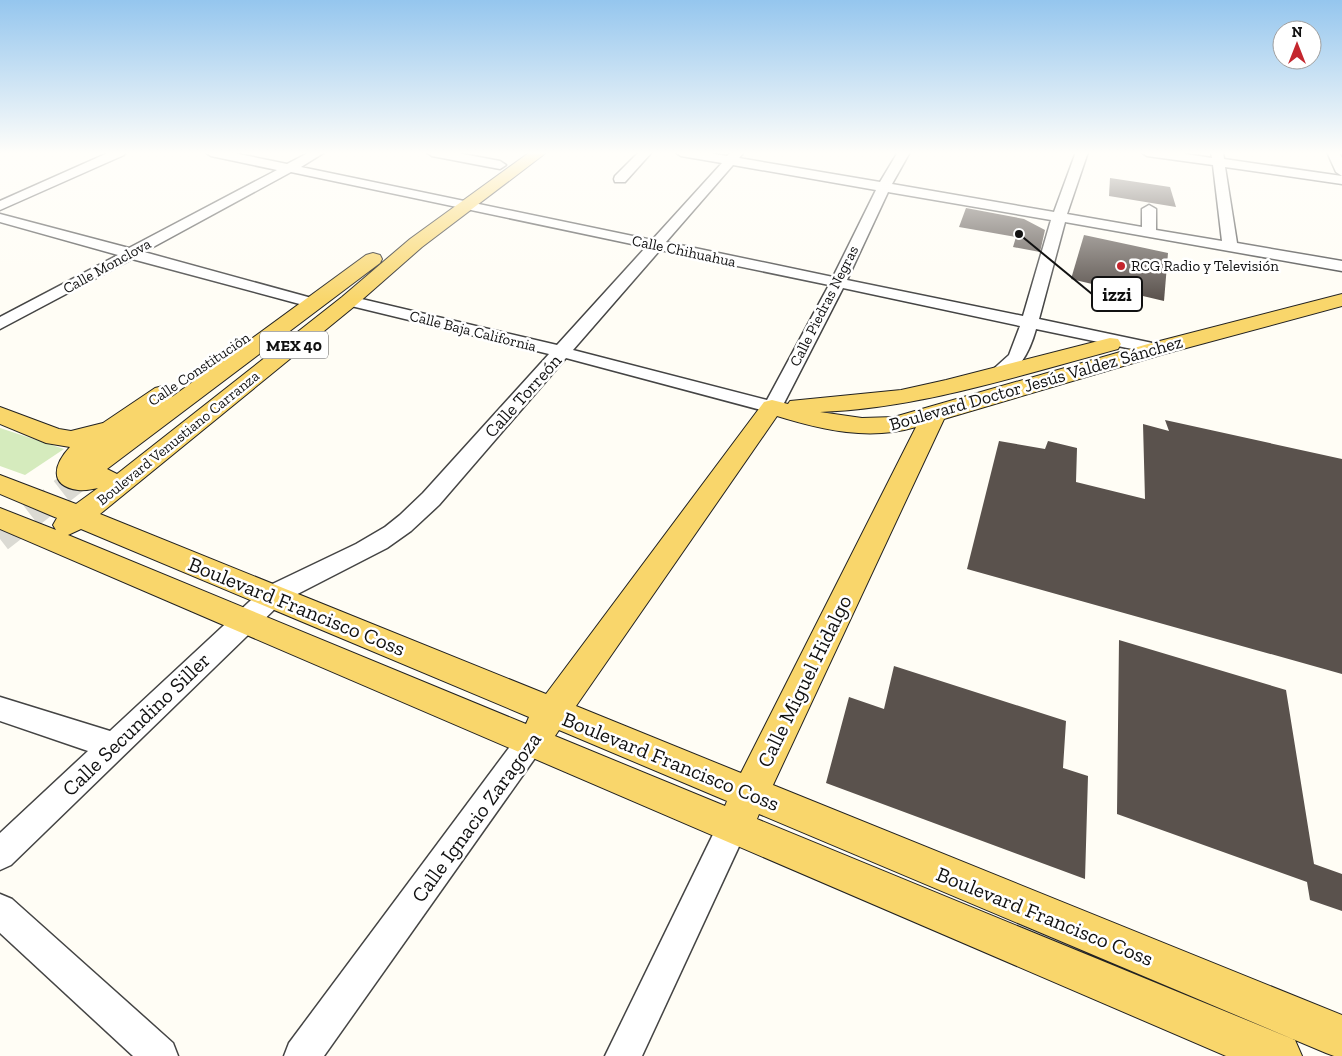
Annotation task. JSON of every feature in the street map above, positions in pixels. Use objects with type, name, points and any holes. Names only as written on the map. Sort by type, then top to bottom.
[{"type":"main road","name":"Boulevard Venustiano Carranza","points":[[50,538],[141,468],[349,301],[416,243],[460,201]]},
{"type":"main road","name":"Boulevard Venustiano Carranza","points":[[89,470],[313,303],[461,201]]},
{"type":"main road","name":"Boulevard Doctor Jesús Valdez Sánchez","points":[[772,407],[844,404],[891,398],[962,383],[1342,285]]},
{"type":"main road","name":"Boulevard Doctor Jesús Valdez Sánchez","points":[[772,407],[818,421],[847,426],[874,427],[895,425],[1156,350],[1342,300]]},
{"type":"main road","name":"Calle Constituciôn","points":[[113,427],[281,313],[313,303]]},
{"type":"main road","points":[[962,383],[979,400]]},
{"type":"main road","name":"Calle Ignacio Zaragoza","points":[[530,742],[772,407]]},
{"type":"main road","name":"Calle Miguel Hidalgo","points":[[733,827],[934,414]]},
{"type":"main road","name":"MEX 40","points":[[0,415],[55,437],[71,439],[113,427]]},
{"type":"main road","points":[[847,426],[919,448]]},
{"type":"main road","points":[[113,427],[73,459],[68,468],[69,476],[79,481],[98,480],[141,468]]},
{"type":"main road","name":"Boulevard Francisco Coss","points":[[0,484],[1342,1037]]},
{"type":"main road","name":"Boulevard Francisco Coss","points":[[0,518],[1280,1056]]},
{"type":"street","name":"Calle Monclova","points":[[0,324],[227,201]]},
{"type":"street","name":"Calle Chihuahua","points":[[444,201],[1156,350]]},
{"type":"street","name":"Calle Torreón","points":[[273,595],[301,579],[376,544],[411,520],[695,201]]},
{"type":"street","name":"Calle Piedras Negras","points":[[772,407],[838,283],[877,201]]},
{"type":"street","points":[[965,201],[1342,266]]},
{"type":"street","points":[[998,373],[1016,358],[1030,324],[1065,201]]},
{"type":"street","points":[[1224,201],[1230,247]]},
{"type":"street","points":[[1144,232],[1149,229],[1149,210]]},
{"type":"street","points":[[0,218],[313,303]]},
{"type":"street","name":"Calle Baja California","points":[[349,301],[562,352],[772,407]]},
{"type":"street","name":"Calle Secundino Siller","points":[[0,854],[273,595]]},
{"type":"street","points":[[0,709],[114,746]]},
{"type":"street","name":"Calle Ignacio Zaragoza","points":[[302,1056],[530,742]]},
{"type":"street","name":"Calle Miguel Hidalgo","points":[[623,1056],[733,827]]},
{"type":"street","points":[[0,911],[160,1056]]},
{"type":"green space","points":[[0,428],[64,449],[25,475],[0,466]]},
{"type":"building","points":[[1141,201],[1174,201],[1176,207]]},
{"type":"building","points":[[966,208],[1024,219],[1045,230],[1040,252],[1013,247],[1016,237],[959,227]]},
{"type":"building","name":"RCG Radio y Televisión","points":[[1084,235],[1168,253],[1164,301],[1071,279]]},
{"type":"building","points":[[1165,420],[1342,459],[1342,674],[967,569],[999,441],[1045,449],[1048,441],[1077,448],[1076,482],[1145,499],[1143,424],[1169,431]]},
{"type":"building","points":[[1119,640],[1286,690],[1314,864],[1342,874],[1342,911],[1310,900],[1307,882],[1117,814]]},
{"type":"building","points":[[894,666],[1066,721],[1063,768],[1088,776],[1085,879],[826,783],[849,697],[884,709]]},
{"type":"tunnel","points":[[0,539],[89,470]]},
{"type":"place","name":"izzi","points":[[1019,234]]},
{"type":"place","name":"RCG Radio y Televisión","points":[[1121,266]]}]
